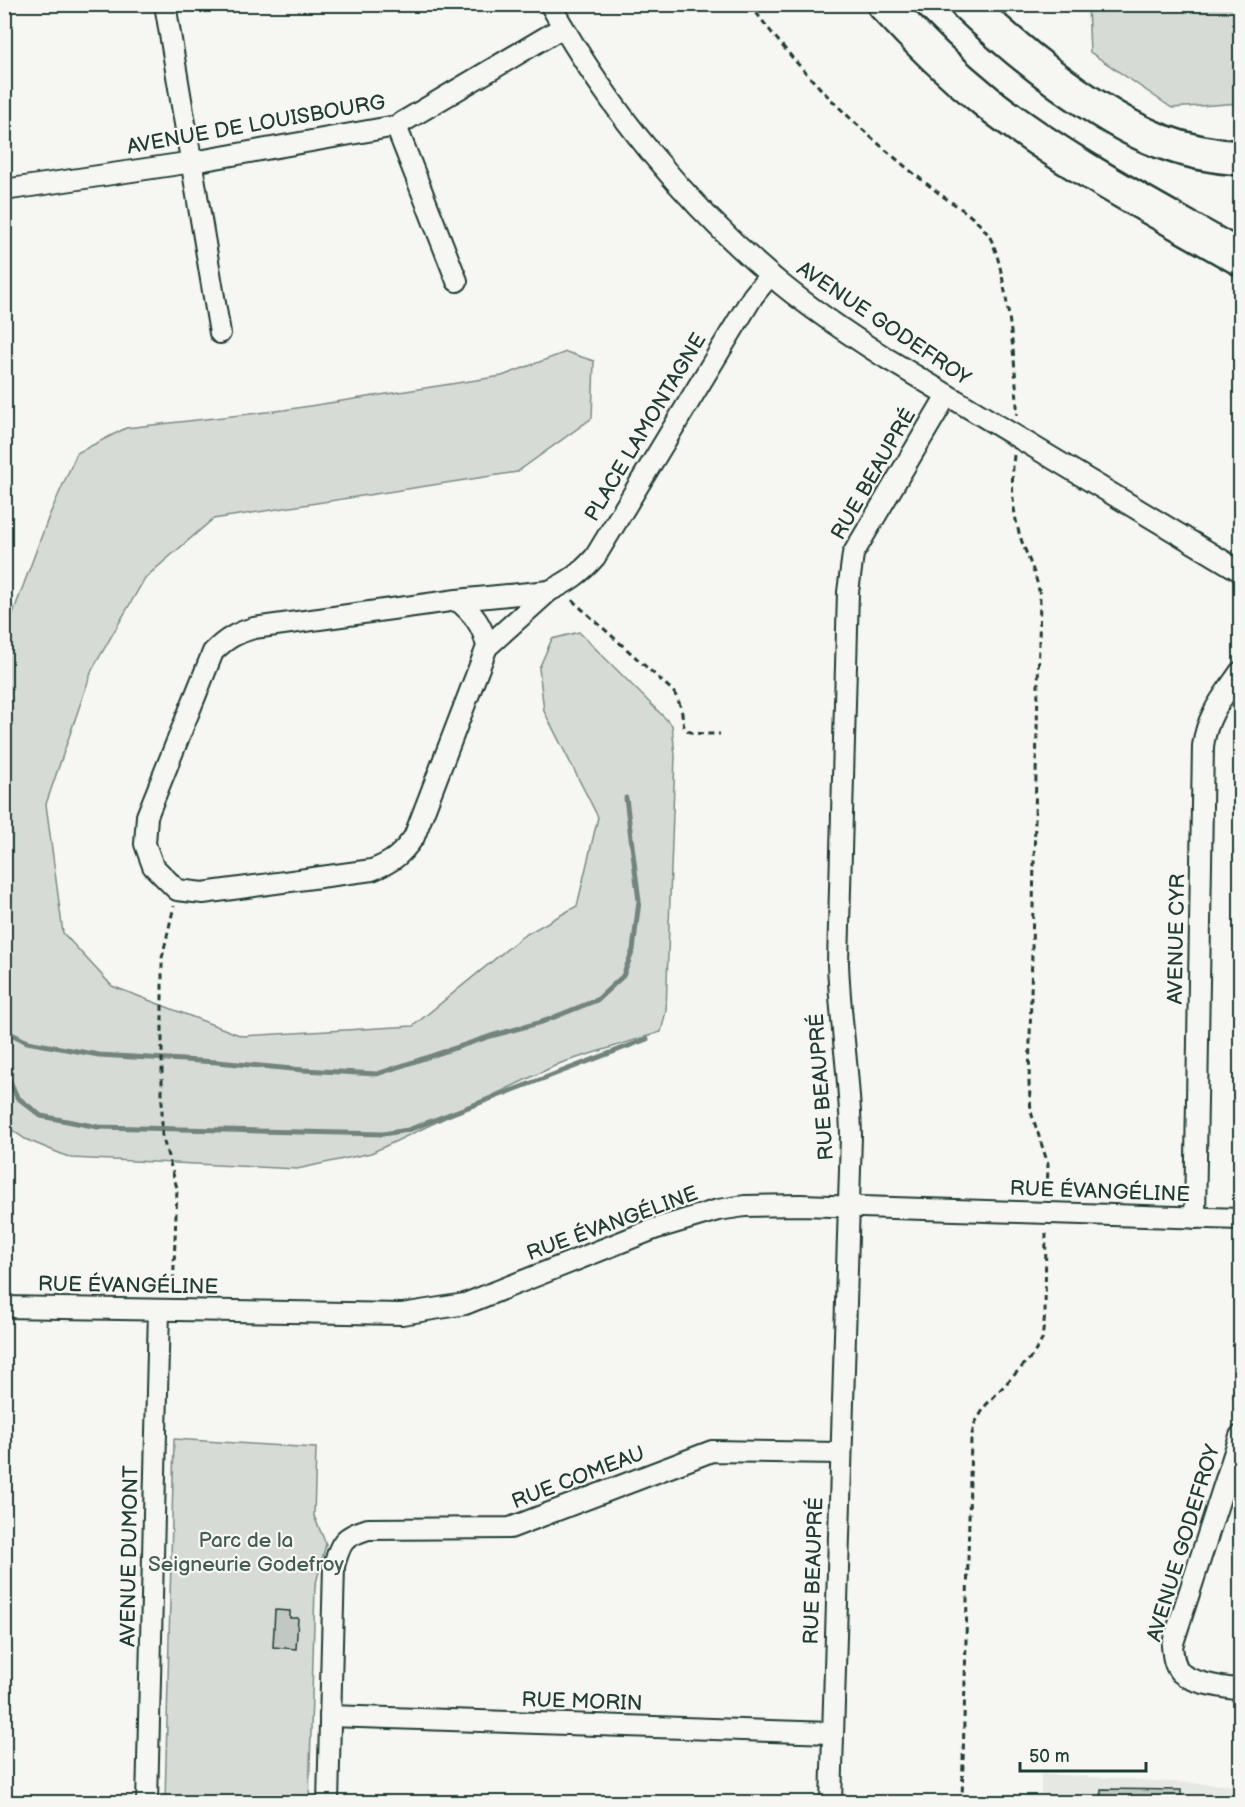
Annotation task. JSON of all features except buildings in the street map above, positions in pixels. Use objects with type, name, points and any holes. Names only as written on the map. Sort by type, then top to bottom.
[{"type":"highway","points":[[884,4],[951,71],[1012,120],[1091,171],[1240,258]]},
{"type":"highway","points":[[967,4],[1043,69],[1132,128],[1180,148],[1240,158]]},
{"type":"street","points":[[165,4],[220,333]]},
{"type":"street","name":"AVENUE GODEFROY","points":[[550,4],[618,109],[666,171],[718,226],[770,274],[844,331],[1240,572]]},
{"type":"street","name":"AVENUE DE LOUISBOURG","points":[[4,190],[193,162],[396,126],[563,27]]},
{"type":"street","points":[[396,126],[457,281]]},
{"type":"street","name":"PLACE LAMONTAGNE","points":[[549,591],[457,600],[254,628],[225,640],[213,652],[147,816],[145,844],[153,866],[177,890],[203,893],[372,870],[390,863],[403,852],[414,837],[487,647],[549,591],[572,580],[595,557],[753,296],[770,274]]},
{"type":"street","name":"RUE BEAUPRÉ","points":[[831,1803],[849,1208],[850,1102],[840,1009],[838,963],[848,592],[853,554],[864,531],[946,395]]},
{"type":"street","points":[[457,600],[476,617],[484,630],[487,647]]},
{"type":"street","name":"AVENUE CYR","points":[[1195,1218],[1203,746],[1212,712],[1240,672]]},
{"type":"street","name":"RUE ÉVANGÉLINE","points":[[4,1307],[402,1314],[465,1304],[654,1229],[718,1210],[745,1206],[1240,1219]]},
{"type":"street","name":"AVENUE DUMONT","points":[[147,1803],[166,1310]]},
{"type":"street","name":"AVENUE GODEFROY","points":[[1240,1436],[1172,1646],[1173,1660],[1179,1672],[1188,1677],[1240,1690]]},
{"type":"street","name":"RUE COMEAU","points":[[328,1803],[334,1566],[339,1546],[349,1535],[368,1529],[510,1528],[712,1451],[840,1453]]},
{"type":"street","name":"RUE MORIN","points":[[330,1716],[832,1733]]},
{"type":"path","points":[[750,4],[800,67],[853,121],[894,158],[973,218],[990,238],[997,256],[1005,301],[1017,405],[1016,420]]},
{"type":"path","points":[[1015,451],[1012,490],[1015,514],[1021,539],[1038,582],[1040,598],[1029,1083],[1031,1112],[1048,1164],[1047,1194]]},
{"type":"path","points":[[574,602],[674,691],[680,704],[683,726],[686,731],[694,734],[720,735]]},
{"type":"path","points":[[166,1310],[177,1188],[162,1135],[162,958],[177,890]]},
{"type":"path","points":[[962,1803],[971,1438],[975,1423],[986,1405],[1034,1355],[1042,1340],[1045,1313],[1046,1233]]},
{"type":"shaded area","points":[[1041,1774],[1240,1786],[1240,1802],[1041,1802]]},
{"type":"green space","points":[[1088,5],[1240,5],[1240,103],[1172,108],[1090,52]]},
{"type":"green space","points":[[566,352],[594,361],[592,418],[517,472],[213,519],[145,578],[92,670],[46,804],[63,933],[112,986],[242,1036],[413,1026],[523,936],[577,906],[598,817],[544,711],[539,668],[552,639],[579,632],[672,725],[675,756],[666,1011],[661,1032],[561,1063],[371,1153],[297,1169],[71,1158],[25,1139],[4,1124],[5,635],[49,516],[77,453],[126,428],[284,410],[502,376]]},
{"type":"green space","name":"Parc de la Seigneurie Godefroy","points":[[174,1439],[316,1448],[314,1516],[326,1544],[315,1587],[309,1802],[165,1802]]},
{"type":"waterway","points":[[4,1030],[27,1042],[99,1055],[377,1074],[491,1036],[542,1022],[597,1000],[623,976],[633,950],[639,901],[626,798]]},
{"type":"waterway","points":[[4,1068],[17,1097],[41,1116],[98,1127],[383,1134],[408,1130],[647,1039]]}]
